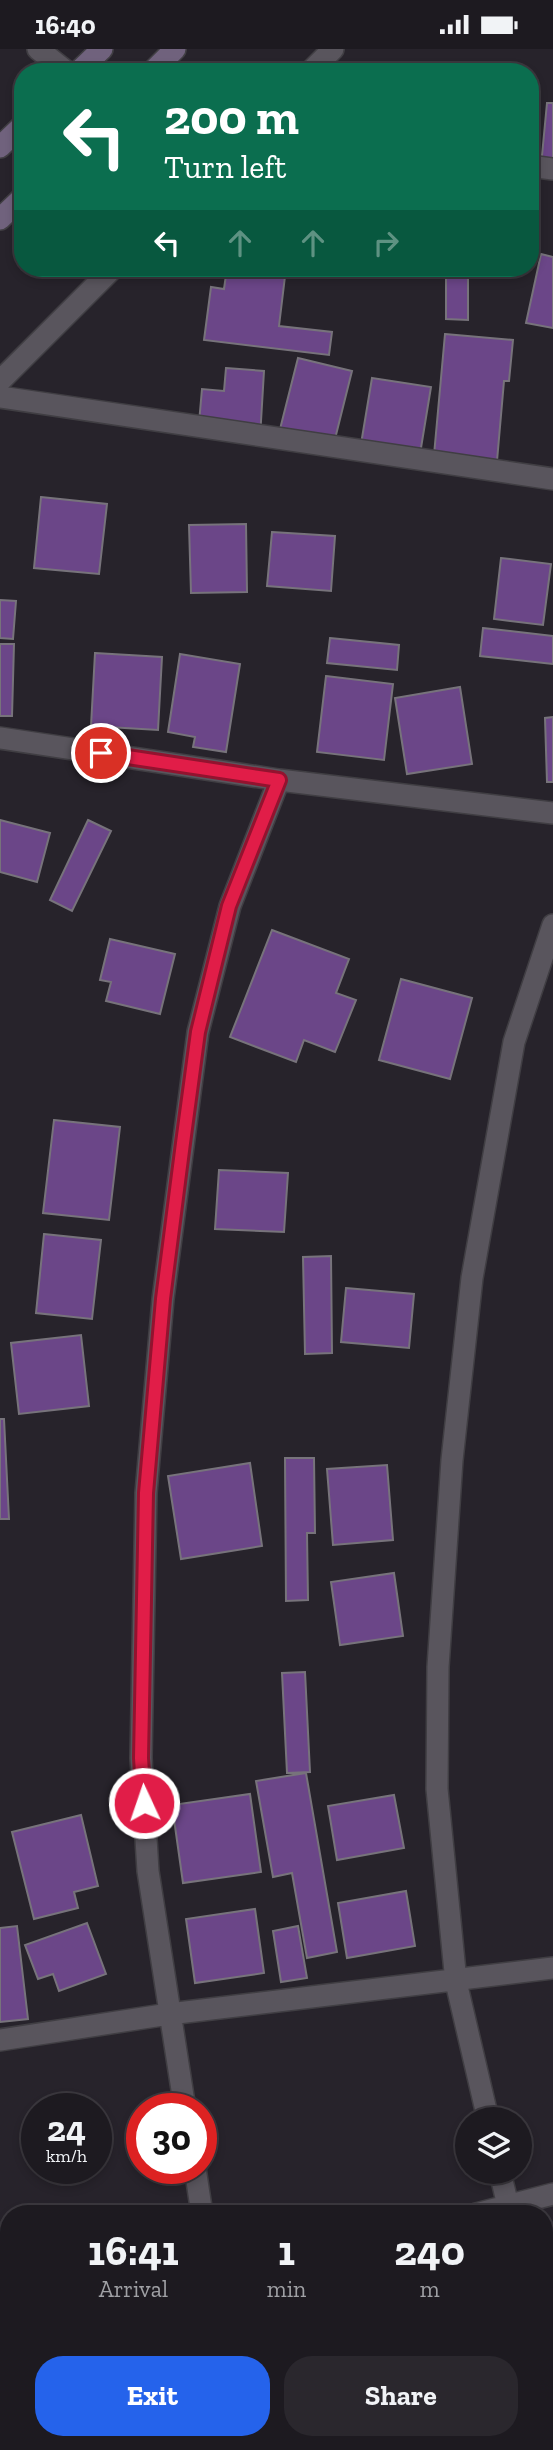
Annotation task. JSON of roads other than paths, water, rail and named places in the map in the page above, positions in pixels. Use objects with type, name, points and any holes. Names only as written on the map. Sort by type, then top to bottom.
[{"type":"main road","points":[[87,63],[102,49]]},
{"type":"main road","points":[[161,63],[176,49]]},
{"type":"main road","points":[[0,147],[14,134]]},
{"type":"main road","points":[[0,219],[14,206]]},
{"type":"street","points":[[38,49],[56,63]]},
{"type":"street","points":[[319,63],[333,49]]},
{"type":"street","points":[[0,381],[104,277]]},
{"type":"street","points":[[0,397],[553,479]]},
{"type":"street","points":[[0,738],[279,780],[553,813]]},
{"type":"street","points":[[182,2093],[148,1871],[141,1758],[149,1452],[163,1299],[198,1032],[229,906],[279,780]]},
{"type":"street","points":[[485,2107],[456,1982],[437,1790],[439,1667],[452,1459],[472,1278],[514,1042],[553,925]]},
{"type":"street","points":[[0,2040],[169,2014],[456,1982],[553,1968]]},
{"type":"street","points":[[197,2184],[201,2205]]},
{"type":"street","points":[[503,2184],[508,2205]]},
{"type":"street","points":[[523,2205],[553,2194]]}]
